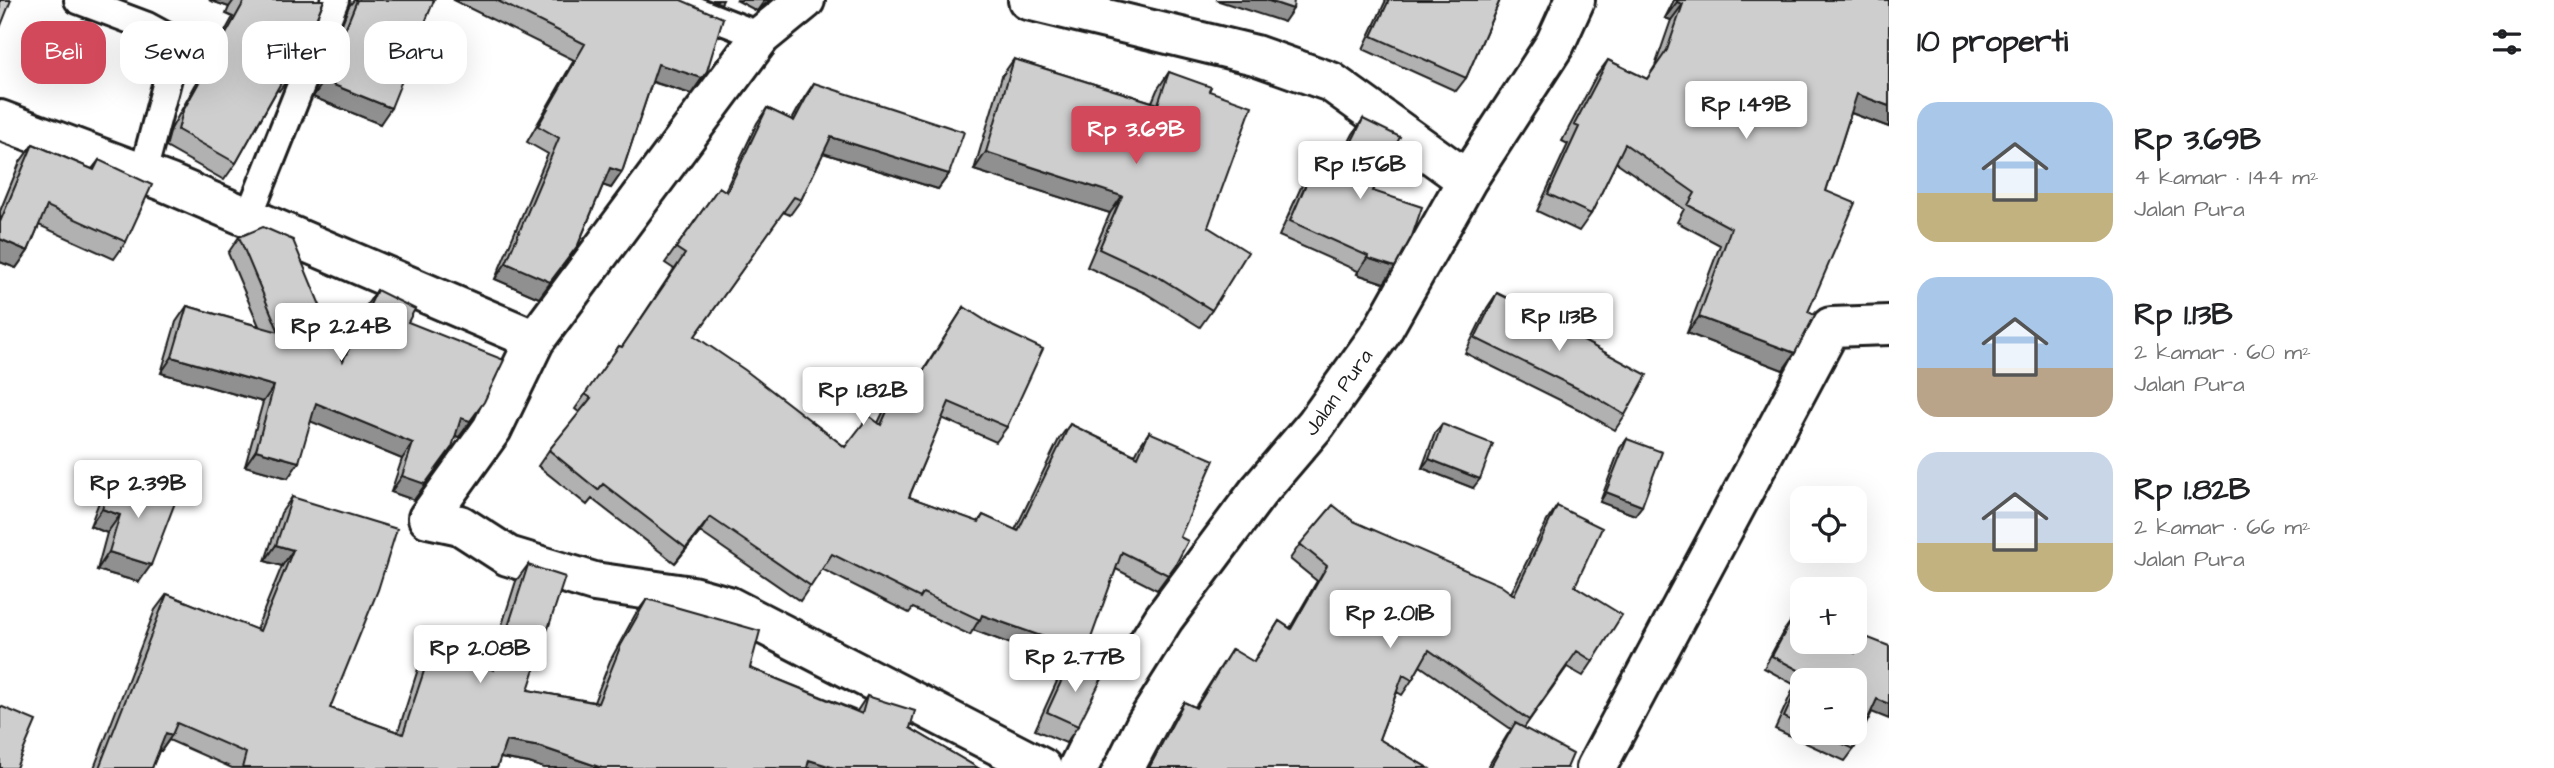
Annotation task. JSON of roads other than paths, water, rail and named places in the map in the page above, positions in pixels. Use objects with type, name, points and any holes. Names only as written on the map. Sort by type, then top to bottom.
[{"type":"street","points":[[805,0],[761,36],[534,340],[492,429],[429,518],[460,525],[508,556],[594,582],[692,596],[728,606],[1042,768]]},
{"type":"street","points":[[1028,0],[1255,55],[1331,82],[1467,180]]},
{"type":"street","name":"Jalan Pura","points":[[1077,768],[1111,704],[1164,618],[1258,492],[1316,424],[1381,332],[1467,180],[1555,44],[1575,0]]},
{"type":"street","points":[[0,120],[143,173],[534,340]]},
{"type":"street","points":[[1596,768],[1831,327],[1889,325]]},
{"type":"lane","points":[[78,0],[148,26],[171,39],[175,51],[143,173]]},
{"type":"lane","points":[[247,218],[335,0]]},
{"type":"lane","points":[[668,0],[761,36]]}]
